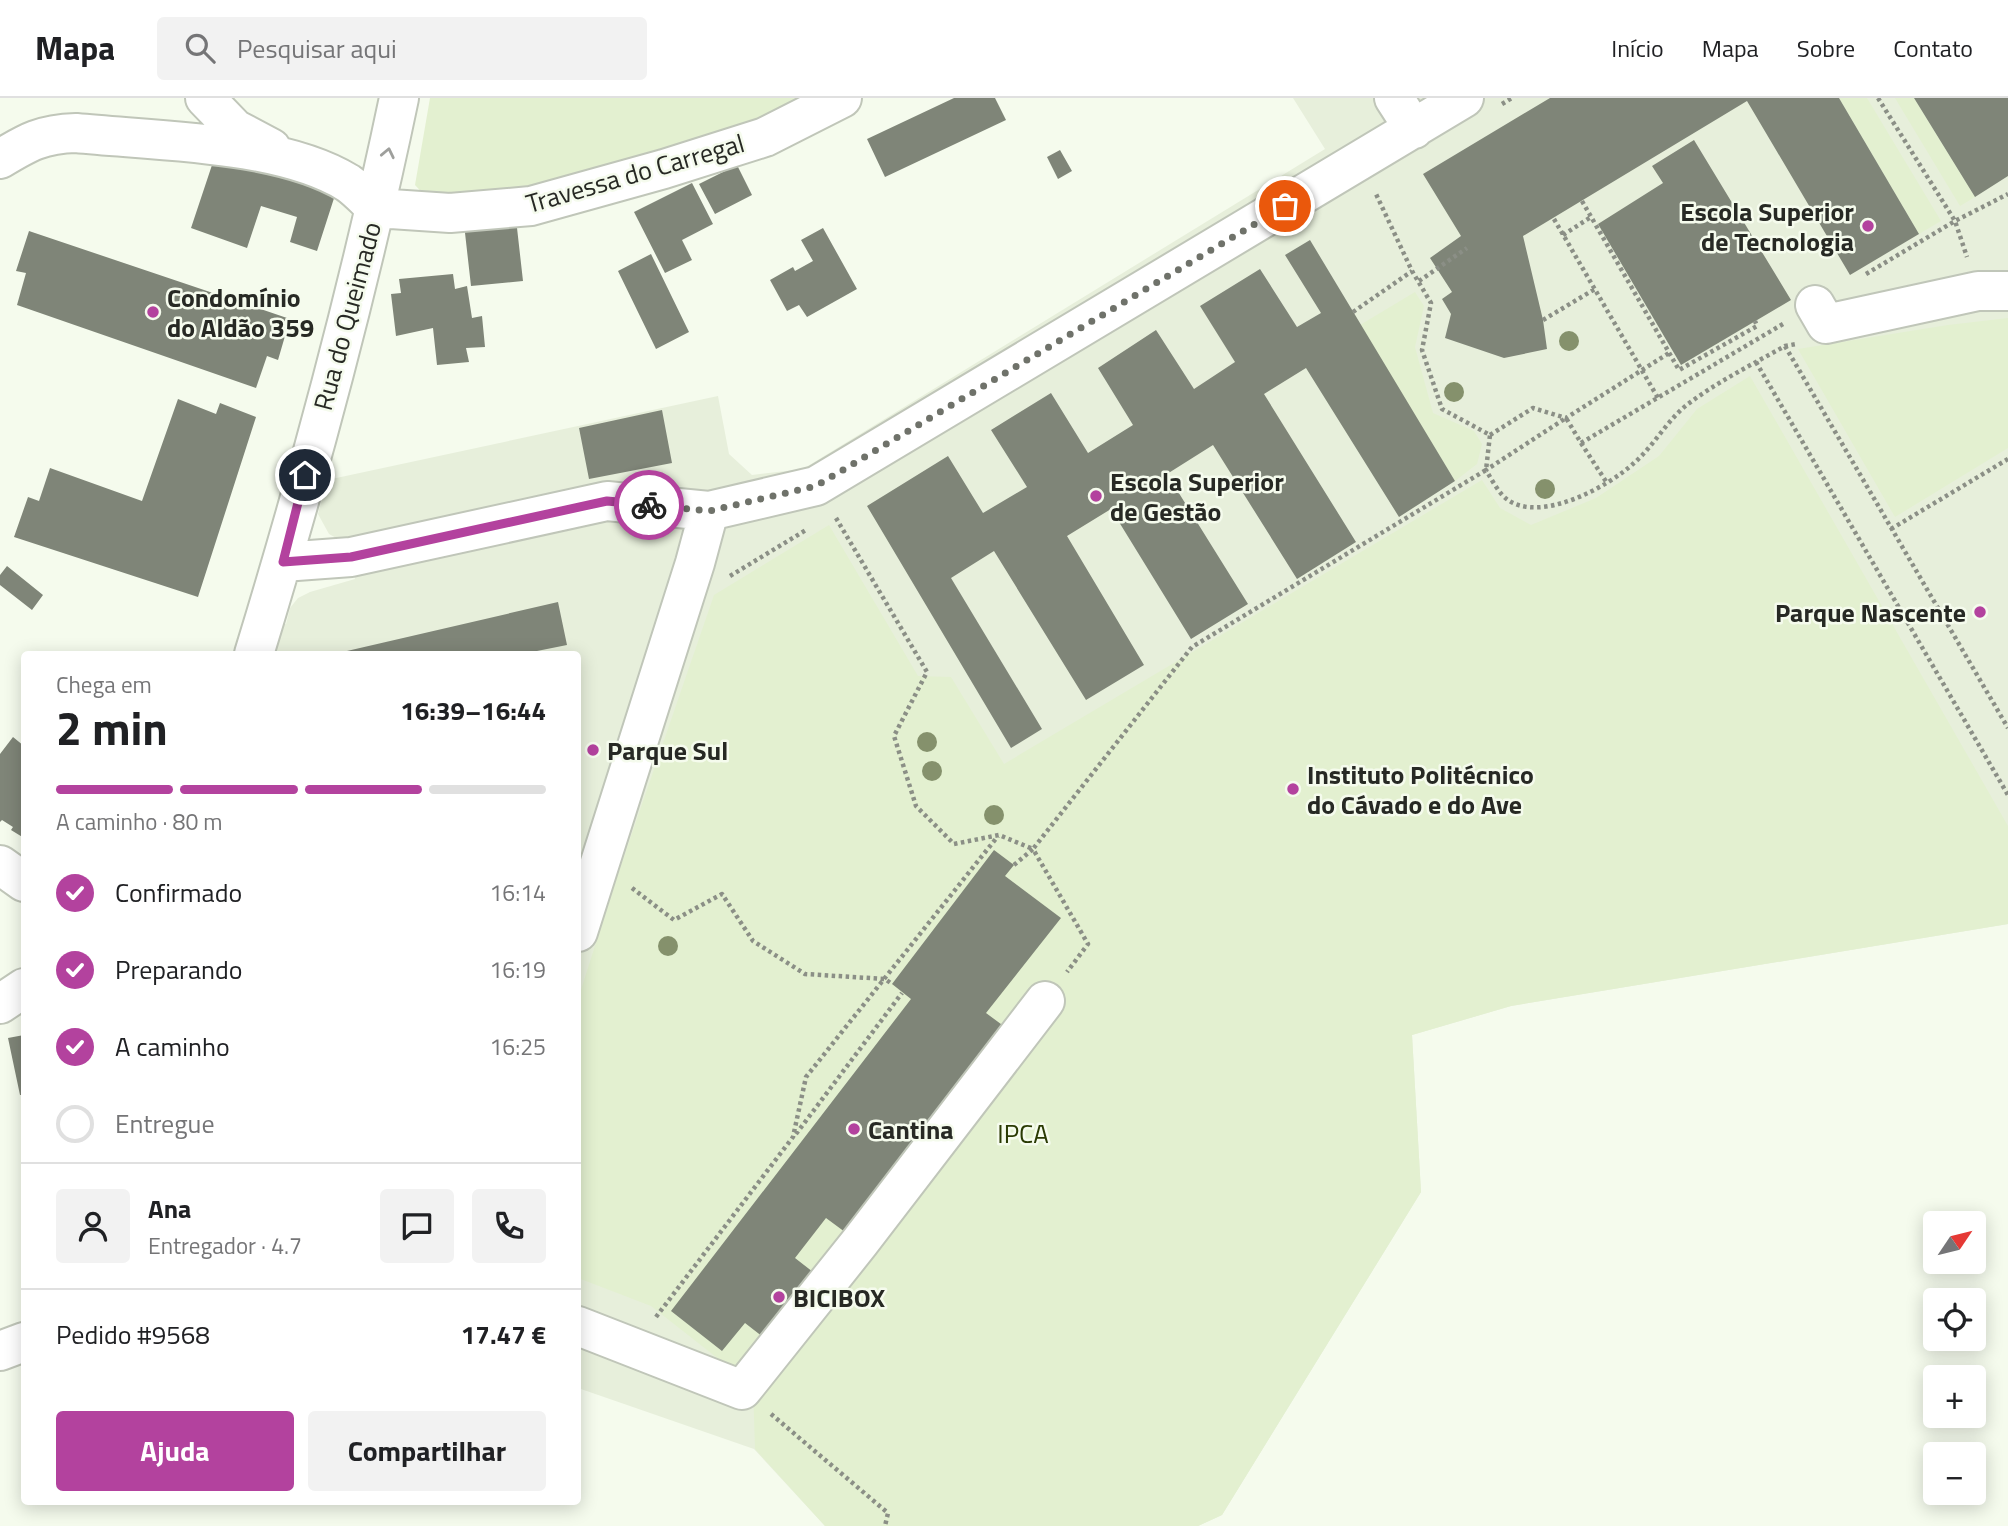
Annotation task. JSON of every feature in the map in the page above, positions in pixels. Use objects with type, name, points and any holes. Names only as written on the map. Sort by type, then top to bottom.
[{"type":"street","points":[[205,98],[235,129],[291,159],[348,183],[376,208]]},
{"type":"street","name":"Rua do Queimado","points":[[255,651],[283,562],[376,208],[399,98]]},
{"type":"street","name":"Travessa do Carregal","points":[[376,208],[450,213],[531,206],[664,169],[765,136],[842,98]]},
{"type":"street","points":[[283,562],[351,557],[610,510],[709,511],[816,486],[1404,113],[1464,98]]},
{"type":"street","points":[[0,159],[32,139],[50,134],[76,133],[243,149],[291,159]]},
{"type":"street","points":[[1815,304],[1826,324],[1978,291],[2008,291]]},
{"type":"street","points":[[581,923],[709,511]]},
{"type":"street","points":[[0,865],[21,880]]},
{"type":"street","points":[[0,1004],[21,990]]},
{"type":"street","points":[[581,1327],[742,1390],[1045,1001]]},
{"type":"street","points":[[0,1352],[21,1343]]},
{"type":"path","points":[[1878,98],[1955,221]]},
{"type":"path","points":[[1371,183],[1412,271],[1431,303],[1422,350],[1442,409],[1490,435]]},
{"type":"path","points":[[1581,443],[1955,221],[2008,194]]},
{"type":"path","points":[[1582,201],[1679,370],[1757,326],[1755,321]]},
{"type":"path","points":[[1591,217],[1598,223]]},
{"type":"path","points":[[1563,235],[1591,217]]},
{"type":"path","points":[[1553,219],[1658,398]]},
{"type":"path","points":[[1419,281],[1467,248]]},
{"type":"path","points":[[1353,312],[1412,271]]},
{"type":"path","points":[[1543,320],[1595,289]]},
{"type":"path","points":[[1784,346],[2008,728]]},
{"type":"path","points":[[1014,865],[1033,849],[1192,647],[1486,470],[1669,353]]},
{"type":"path","points":[[1490,435],[1486,470],[1505,499],[1521,508],[1544,508],[1575,498],[1606,483],[1634,464],[1687,405],[1756,362],[2008,795]]},
{"type":"path","points":[[1490,435],[1533,408],[1566,418],[1606,483]]},
{"type":"path","points":[[1891,529],[2008,459]]},
{"type":"path","points":[[833,513],[927,672],[894,736],[916,806],[954,844],[999,835],[1033,849],[1088,944],[1045,1001]]},
{"type":"path","points":[[720,572],[731,576],[810,527]]},
{"type":"path","points":[[793,1138],[806,1077],[999,835]]},
{"type":"path","points":[[626,884],[674,920],[722,894],[753,941],[805,974],[885,979],[892,985]]},
{"type":"path","points":[[664,1326],[654,1318],[902,993]]},
{"type":"path","points":[[781,1423],[888,1513],[885,1526]]},
{"type":"shaded area","name":"Instituto Politécnico do Cávado e do Ave","points":[[1293,98],[2008,98],[2008,924],[1511,1006],[1412,1035],[1421,1192],[1222,1515],[1198,1526],[825,1526],[754,1449],[581,1389],[581,651],[266,651],[274,621],[286,624],[290,608],[298,598],[355,579],[348,538],[338,539],[329,534],[318,514],[327,480],[718,396],[729,454],[752,475],[803,469],[1325,149]]},
{"type":"green space","points":[[430,98],[821,98],[543,191],[428,199],[415,185]]},
{"type":"green space","points":[[1839,98],[1867,98],[1941,221],[1919,234]]},
{"type":"green space","points":[[1895,98],[1914,98],[1975,197],[1960,206]]},
{"type":"green space","points":[[1415,292],[1424,306],[1415,347],[1433,413],[1474,431],[1482,444],[1477,464],[1455,481],[1360,325]]},
{"type":"green space","points":[[2008,318],[2008,448],[1895,517],[1798,349]]},
{"type":"green space","name":"IPCA","points":[[1750,376],[2008,826],[2008,924],[1511,1006],[1412,1035],[1421,1192],[1222,1515],[1198,1526],[825,1526],[755,1449],[753,1386],[651,1306],[581,1279],[581,990],[714,595],[829,525],[918,676],[951,677],[1004,764],[1482,480],[1500,508],[1531,525],[1596,498],[1659,456],[1697,409]]},
{"type":"building","points":[[954,98],[995,98],[1006,120],[885,177],[867,139]]},
{"type":"building","name":"Escola Superior de Tecnologia","points":[[1550,98],[1839,98],[1919,234],[1850,275],[1747,101],[1523,236],[1543,320],[1547,349],[1504,358],[1445,338],[1451,314],[1442,299],[1452,292],[1430,258],[1461,236],[1423,174]]},
{"type":"building","points":[[1914,98],[2008,98],[2008,176],[1975,197]]},
{"type":"building","points":[[1694,140],[1791,300],[1681,365],[1598,224],[1663,183],[1652,166]]},
{"type":"building","points":[[1060,150],[1072,171],[1058,179],[1047,157]]},
{"type":"building","points":[[216,153],[336,192],[317,251],[290,242],[297,217],[261,206],[247,248],[191,228]]},
{"type":"building","points":[[737,165],[752,195],[715,214],[699,184]]},
{"type":"building","points":[[692,183],[713,224],[682,240],[692,260],[665,273],[634,212]]},
{"type":"building","points":[[516,219],[523,281],[471,286],[464,224]]},
{"type":"building","points":[[823,228],[857,289],[807,317],[799,305],[787,311],[770,280],[793,267],[795,271],[813,261],[801,240]]},
{"type":"building","name":"Condomínio do Aldão 359","points":[[29,231],[290,319],[278,360],[267,356],[256,388],[17,305],[26,273],[16,271]]},
{"type":"building","name":"Escola Superior de Gestão","points":[[1310,240],[1455,481],[1399,517],[1306,368],[1264,394],[1356,542],[1297,579],[1213,445],[1167,474],[1248,604],[1191,639],[1111,509],[1067,536],[1144,665],[1086,700],[994,551],[951,578],[1042,729],[1011,748],[867,506],[948,456],[983,513],[1027,487],[991,430],[1051,393],[1088,453],[1133,425],[1098,368],[1156,330],[1194,389],[1235,362],[1200,306],[1260,269],[1297,327],[1321,313],[1285,255]]},
{"type":"building","points":[[651,254],[689,332],[656,349],[618,271]]},
{"type":"building","points":[[453,274],[455,289],[467,286],[472,318],[482,316],[485,347],[466,348],[469,362],[437,365],[433,328],[396,336],[391,294],[401,293],[399,279]]},
{"type":"building","points":[[178,399],[216,414],[220,403],[256,417],[198,597],[14,537],[28,497],[39,501],[50,468],[142,501]]},
{"type":"building","points":[[662,410],[672,463],[589,479],[579,428]]},
{"type":"building","points":[[7,566],[43,595],[32,610],[0,585],[0,575]]},
{"type":"building","points":[[558,602],[567,645],[537,651],[347,651]]},
{"type":"building","points":[[13,737],[21,744],[21,836],[11,830],[13,827],[2,820],[0,822],[0,754]]},
{"type":"building","name":"Cantina","points":[[994,850],[1014,865],[1005,876],[1061,918],[986,1013],[1009,1030],[849,1235],[826,1218],[795,1258],[813,1272],[763,1337],[745,1323],[722,1351],[671,1311],[911,999],[892,984]]},
{"type":"building","points":[[21,1036],[21,1095],[20,1095],[8,1038]]},
{"type":"way so far","points":[[649,505],[709,511],[816,486],[1285,206]]},
{"type":"place","name":"Escola Superior de Tecnologia","points":[[1868,226]]},
{"type":"place","name":"Condomínio do Aldão 359","points":[[153,312]]},
{"type":"place","name":"Escola Superior de Gestão","points":[[1096,496]]},
{"type":"place","name":"Parque Nascente","points":[[1980,612]]},
{"type":"place","name":"Parque Sul","points":[[593,750]]},
{"type":"place","name":"Instituto Politécnico do Cávado e do Ave","points":[[1293,789]]},
{"type":"place","name":"Cantina","points":[[854,1129]]},
{"type":"place","name":"BICIBOX","points":[[779,1297]]},
{"type":"route","points":[[305,475],[283,562],[351,557],[607,501],[649,505]]}]
